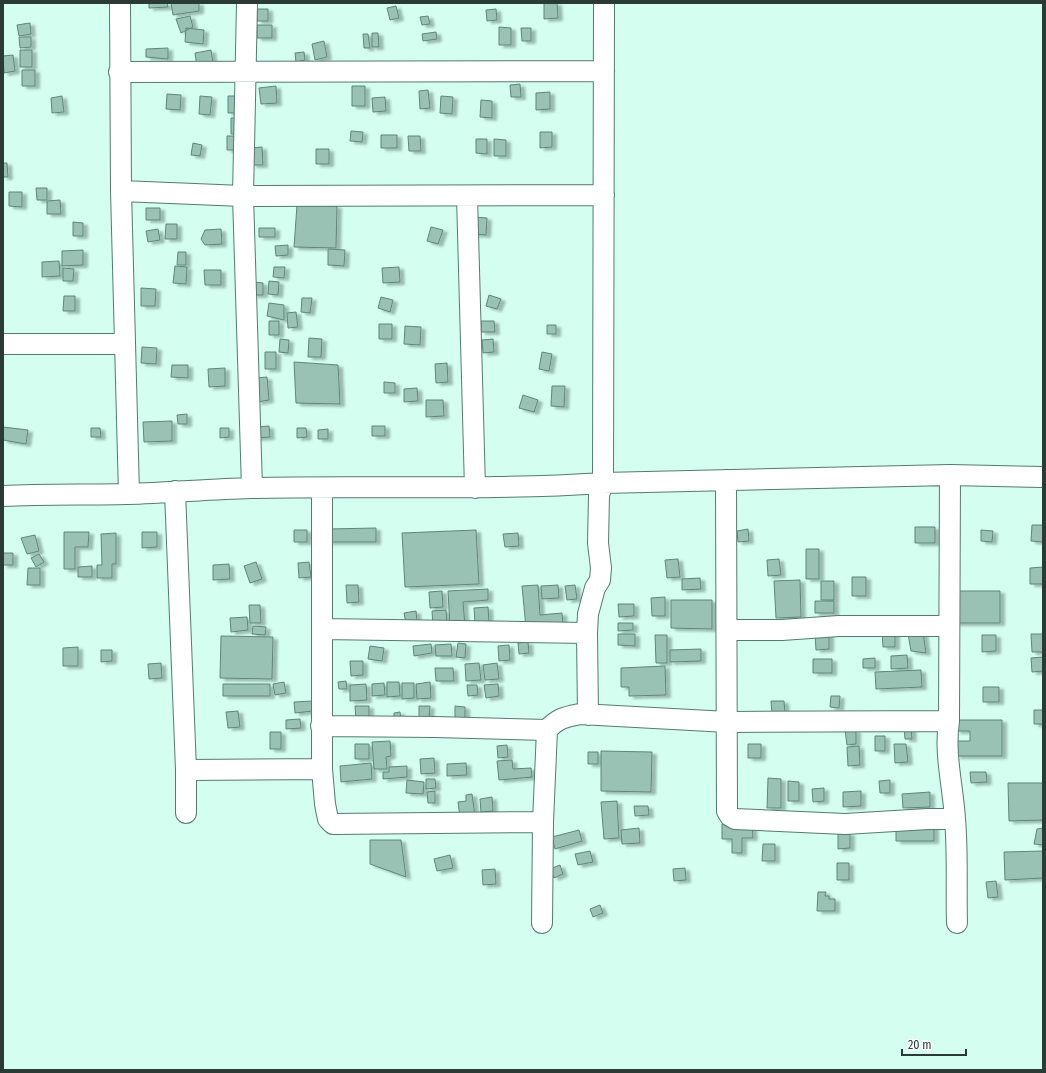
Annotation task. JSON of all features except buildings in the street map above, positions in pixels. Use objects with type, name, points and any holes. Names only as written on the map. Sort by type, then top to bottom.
[{"type":"street","points":[[120,3],[119,72],[128,494]]},
{"type":"street","points":[[247,3],[243,196],[252,488]]},
{"type":"street","points":[[588,715],[588,614],[595,588],[600,580],[602,568],[598,537],[599,495],[602,483],[604,3]]},
{"type":"street","points":[[119,72],[604,71]]},
{"type":"street","points":[[121,190],[243,196],[604,195]]},
{"type":"street","points":[[467,196],[474,488]]},
{"type":"street","points":[[3,344],[125,344]]},
{"type":"street","points":[[3,496],[40,494],[128,494],[252,488],[474,488],[562,486],[602,483],[950,475],[1043,477]]},
{"type":"street","points":[[950,475],[949,721],[947,731],[948,759],[955,819],[957,923]]},
{"type":"street","points":[[726,480],[728,630],[727,811],[730,816],[735,819],[845,824],[928,819],[955,819]]},
{"type":"street","points":[[322,488],[321,726],[322,769],[328,819],[333,824],[543,822]]},
{"type":"street","points":[[175,491],[186,770],[186,813]]},
{"type":"street","points":[[728,630],[782,630],[839,626],[949,626]]},
{"type":"street","points":[[322,629],[587,633]]},
{"type":"street","points":[[542,923],[543,822],[547,730],[555,721],[566,716],[580,714],[728,722],[949,721]]},
{"type":"street","points":[[321,726],[547,730]]},
{"type":"street","points":[[186,770],[322,769]]}]
